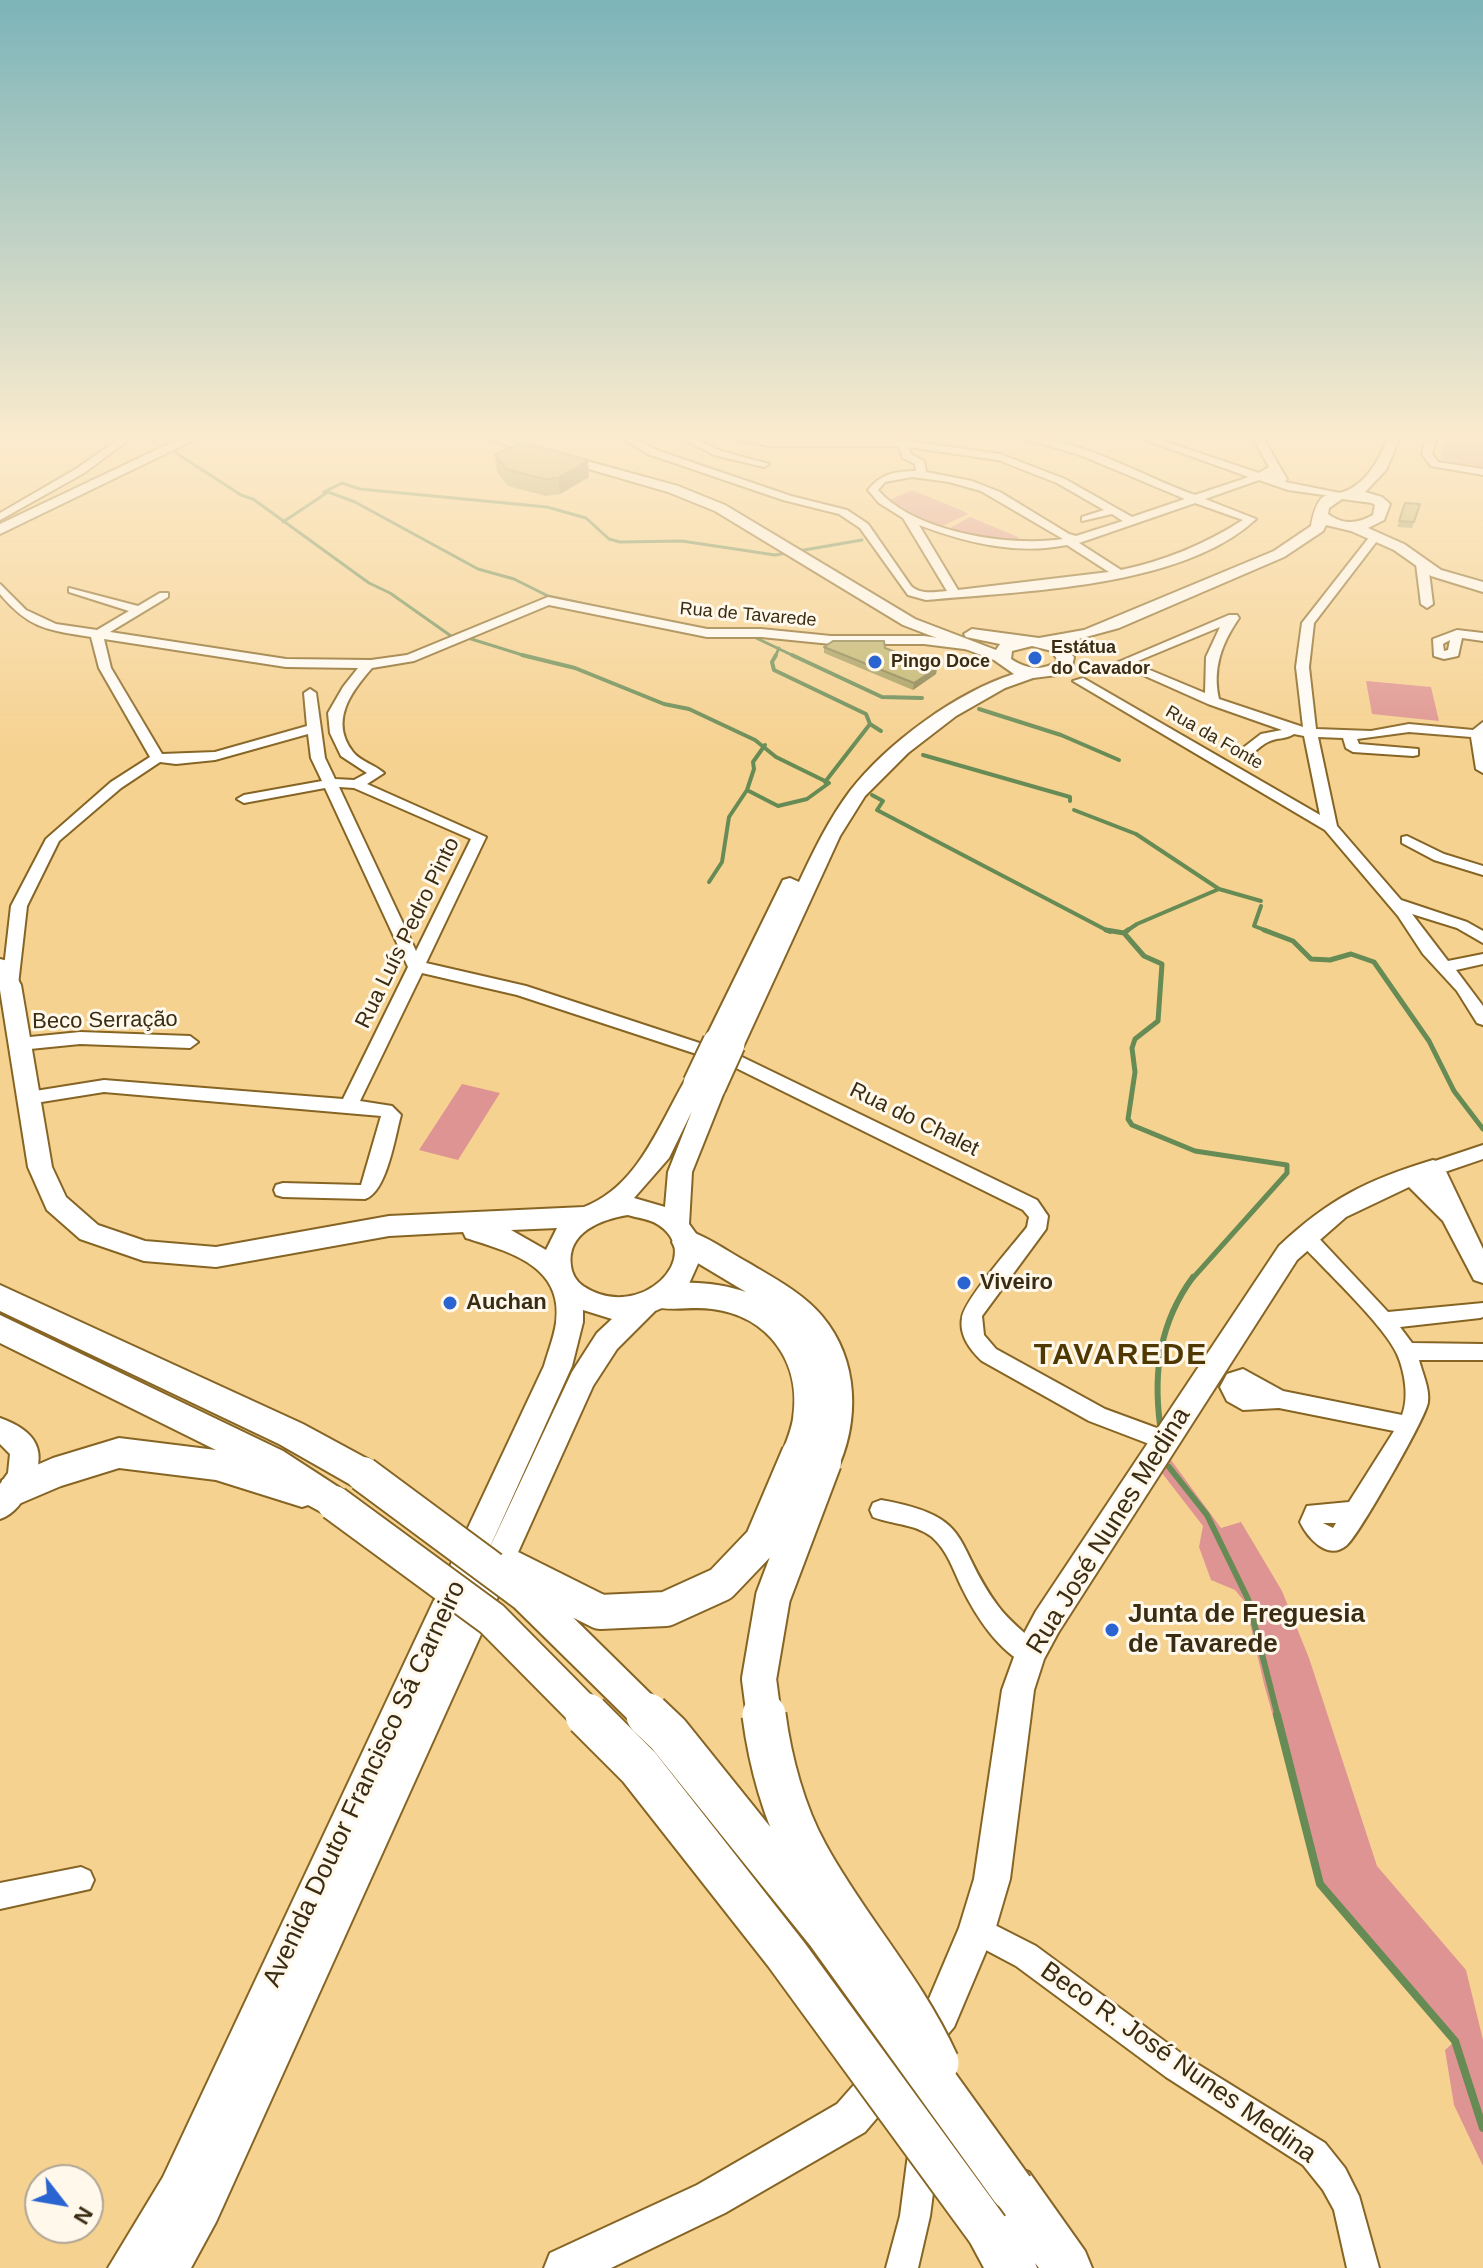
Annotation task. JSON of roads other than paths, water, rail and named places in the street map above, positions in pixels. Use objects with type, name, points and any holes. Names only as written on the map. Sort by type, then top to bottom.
[{"type":"main road","points":[[779,544],[909,622],[980,647],[1033,673]]},
{"type":"main road","points":[[794,544],[916,618],[977,636],[1017,642],[1042,642],[1087,634],[1113,625],[1279,554],[1296,544]]},
{"type":"main road","points":[[724,1043],[830,836],[858,793],[891,759],[945,716],[999,684],[1061,668],[1066,657],[1093,642],[1317,544]]},
{"type":"main road","points":[[1391,544],[1448,578],[1483,584]]},
{"type":"main road","points":[[654,1301],[676,1286],[685,1272],[689,1257],[682,1233],[680,1172],[705,1085],[813,833],[845,789],[878,755],[917,721],[988,679],[1002,660],[1004,648],[1017,642]]},
{"type":"main road","points":[[1042,642],[1058,648],[1066,657]]},
{"type":"main road","points":[[4,975],[20,1044],[40,1167],[56,1203],[89,1232],[144,1251],[216,1257],[389,1226],[646,1208],[782,1296],[816,1330],[833,1364],[839,1389],[831,1441],[811,1458],[762,1541],[721,1584],[666,1609],[600,1612],[432,1525]]},
{"type":"main road","points":[[563,1279],[557,1255],[572,1227],[598,1212],[655,1160],[705,1085]]},
{"type":"main road","points":[[1423,1172],[1445,1191],[1452,1215],[1475,1248],[1483,1273]]},
{"type":"main road","name":"Rua José Nunes Medina","points":[[565,2268],[711,2199],[851,2118],[941,2014],[977,1930],[992,1879],[1011,1726],[1030,1654],[1288,1253],[1338,1211],[1378,1188],[1423,1172]]},
{"type":"main road","points":[[446,1223],[508,1239],[563,1279],[583,1300],[602,1307],[624,1309],[654,1301],[713,1296],[765,1311],[797,1341],[811,1383],[811,1458],[773,1597],[759,1679],[770,1760],[806,1854],[920,2026],[966,2126]]},
{"type":"main road","name":"Avenida Doutor Francisco Sá Carneiro","points":[[129,2268],[177,2191],[558,1366],[570,1322],[563,1279]]},
{"type":"main road","points":[[0,1297],[291,1434],[363,1474],[525,1594],[668,1734],[827,1932],[1068,2268]]},
{"type":"main road","name":"Avenida Doutor Francisco Sá Carneiro","points":[[168,2268],[202,2208],[582,1380],[607,1341],[654,1301]]},
{"type":"main road","points":[[0,1328],[271,1461],[334,1503],[492,1619],[639,1767],[786,1954],[1013,2268]]},
{"type":"main road","points":[[0,1430],[18,1440],[25,1454],[24,1472],[7,1498]]},
{"type":"main road","points":[[7,1498],[53,1473],[119,1453],[216,1465],[334,1503]]},
{"type":"street","points":[[877,544],[912,593],[926,596],[1046,586],[1118,573],[1190,552],[1205,544]]},
{"type":"street","points":[[927,544],[954,593]]},
{"type":"street","points":[[992,544],[1024,547],[1050,544]]},
{"type":"street","points":[[1078,544],[1118,573]]},
{"type":"street","points":[[1368,544],[1308,623],[1301,639],[1311,733],[1330,827],[1397,904],[1444,967],[1463,987],[1483,1019]]},
{"type":"street","points":[[1420,563],[1427,604]]},
{"type":"street","name":"Rua de Tavarede","points":[[0,587],[22,613],[34,621],[97,635],[286,663],[389,663],[422,653],[548,601],[707,633],[761,633],[831,640],[924,640],[980,647]]},
{"type":"street","points":[[73,590],[136,609]]},
{"type":"street","points":[[157,758],[105,668],[97,635],[164,595]]},
{"type":"street","points":[[1213,701],[1209,689],[1211,662],[1218,638],[1233,618],[1122,663],[1213,701],[1291,729],[1311,733],[1371,735],[1409,728],[1480,730],[1482,761]]},
{"type":"street","points":[[1457,634],[1483,637]]},
{"type":"street","points":[[356,784],[377,773],[348,756],[337,733],[335,713],[349,687],[368,664]]},
{"type":"street","name":"Rua da Fonte","points":[[1079,681],[1330,827]]},
{"type":"street","points":[[310,693],[312,729],[318,758],[415,966]]},
{"type":"street","points":[[4,975],[19,906],[53,839],[116,785],[157,758],[172,761],[216,754],[312,729]]},
{"type":"street","points":[[1244,754],[1266,737],[1284,735],[1291,729]]},
{"type":"street","points":[[1349,734],[1353,748],[1413,752]]},
{"type":"street","name":"Rua Luís Pedro Pinto","points":[[244,799],[331,783],[356,784],[479,837],[349,1106]]},
{"type":"street","points":[[1407,840],[1439,857],[1483,871]]},
{"type":"street","points":[[1397,904],[1462,925],[1483,938]]},
{"type":"street","points":[[1444,967],[1483,959]]},
{"type":"street","name":"Rua do Chalet","points":[[415,966],[520,990],[736,1061],[1022,1200],[1039,1216],[1036,1229],[972,1314],[969,1329],[976,1344],[989,1355],[1097,1415],[1165,1441]]},
{"type":"street","name":"Beco Serração","points":[[20,1044],[80,1038],[190,1042]]},
{"type":"street","points":[[29,1098],[104,1086],[349,1106],[386,1110],[392,1115],[371,1187],[365,1192],[283,1190]]},
{"type":"street","points":[[1423,1172],[1483,1152]]},
{"type":"street","points":[[1306,1237],[1384,1321],[1407,1351],[1418,1401],[1409,1425],[1357,1512]]},
{"type":"street","points":[[1384,1321],[1480,1310]]},
{"type":"street","points":[[1407,1351],[1483,1352]]},
{"type":"street","points":[[1279,1399],[1409,1425]]},
{"type":"street","points":[[881,1510],[917,1516],[945,1532],[957,1548],[990,1614],[1030,1654]]},
{"type":"street","points":[[0,1896],[81,1880]]},
{"type":"street","name":"Beco R. José Nunes Medina","points":[[977,1930],[1026,1956],[1176,2067],[1314,2154],[1334,2179],[1348,2207],[1363,2268]]},
{"type":"street","points":[[902,2268],[915,2216],[941,2014]]},
{"type":"waterway","points":[[315,544],[451,636]]},
{"type":"waterway","points":[[432,544],[478,569],[514,579],[548,596],[617,611]]},
{"type":"waterway","points":[[701,544],[775,555],[840,544]]},
{"type":"waterway","points":[[697,628],[719,629]]},
{"type":"waterway","points":[[752,636],[779,649]]},
{"type":"waterway","points":[[468,638],[525,656]]},
{"type":"waterway","points":[[776,656],[779,649]]},
{"type":"waterway","points":[[779,649],[796,657]]},
{"type":"waterway","points":[[792,655],[882,697],[922,698]]},
{"type":"waterway","points":[[525,656],[575,668],[664,704],[689,709],[764,747]]},
{"type":"waterway","points":[[525,656],[529,657]]},
{"type":"waterway","points":[[776,656],[772,662],[774,670],[866,714],[870,724]]},
{"type":"waterway","points":[[979,709],[1061,735],[1119,760]]},
{"type":"waterway","points":[[826,781],[870,724]]},
{"type":"waterway","points":[[870,724],[881,731]]},
{"type":"waterway","points":[[747,790],[754,769],[753,762],[764,747]]},
{"type":"waterway","points":[[764,747],[776,757],[826,781]]},
{"type":"waterway","points":[[923,755],[1070,797],[1070,801]]},
{"type":"waterway","points":[[747,790],[778,806],[807,799],[829,783],[826,781]]},
{"type":"waterway","points":[[709,882],[722,862],[729,817],[747,790]]},
{"type":"waterway","points":[[872,795],[883,801],[877,810],[1106,930]]},
{"type":"waterway","points":[[1074,810],[1136,834],[1219,889]]},
{"type":"waterway","points":[[1128,930],[1219,889]]},
{"type":"waterway","points":[[1219,889],[1261,901]]},
{"type":"waterway","points":[[1261,906],[1254,926],[1270,932]]},
{"type":"waterway","points":[[1106,930],[1124,933]]},
{"type":"waterway","points":[[1106,930],[1110,932]]},
{"type":"waterway","points":[[1124,933],[1128,930]]},
{"type":"waterway","points":[[1264,930],[1293,941],[1311,959],[1330,960],[1351,954],[1374,962],[1429,1041],[1454,1091],[1483,1129]]},
{"type":"waterway","points":[[1124,933],[1144,956],[1162,964],[1158,1021],[1135,1039],[1132,1048],[1135,1072],[1128,1119],[1132,1125],[1195,1151],[1287,1165],[1287,1173],[1192,1279]]},
{"type":"waterway","points":[[1160,1425],[1159,1366],[1166,1329],[1193,1277]]},
{"type":"waterway","points":[[1169,1467],[1207,1515],[1248,1599],[1278,1717]]},
{"type":"waterway","points":[[1277,1715],[1320,1884],[1455,2041],[1483,2128]]},
{"type":"place","name":"Estátua do Cavador","points":[[1035,658]]},
{"type":"place","name":"Pingo Doce","points":[[875,662]]},
{"type":"place","name":"Viveiro","points":[[964,1283]]},
{"type":"place","name":"Auchan","points":[[450,1303]]},
{"type":"place","name":"Junta de Freguesia de Tavarede","points":[[1112,1630]]},
{"type":"district","name":"TAVAREDE","points":[[1121,1356]]}]
